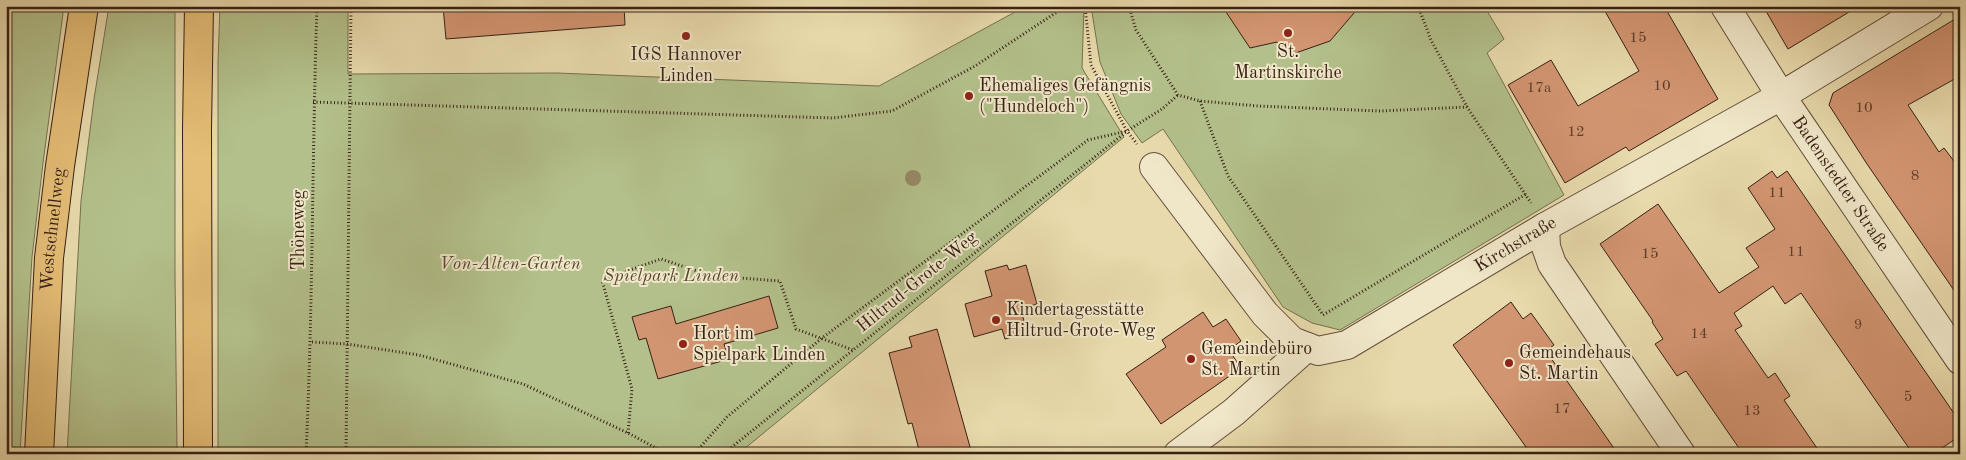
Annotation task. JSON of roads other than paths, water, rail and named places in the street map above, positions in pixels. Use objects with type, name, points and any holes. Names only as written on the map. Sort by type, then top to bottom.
[{"type":"highway","name":"Westschnellweg","points":[[39,454],[49,258],[60,166],[84,6]]},
{"type":"highway","points":[[198,454],[197,129],[199,6]]},
{"type":"street","name":"Badenstedter Straße","points":[[1725,6],[1781,96],[1960,360]]},
{"type":"street","name":"Kirchstraße","points":[[1154,167],[1265,314],[1292,341],[1318,351],[1347,344],[1545,227],[1781,96],[1929,6]]},
{"type":"street","points":[[1545,227],[1546,247],[1552,264],[1681,454]]},
{"type":"street","points":[[1178,454],[1234,412],[1307,347]]},
{"type":"place","name":"St. Martinskirche","points":[[1288,33]]},
{"type":"place","name":"IGS Hannover Linden","points":[[686,36]]},
{"type":"place","name":"Ehemaliges Gefängnis (\"Hundeloch\")","points":[[969,96]]},
{"type":"place","name":"Kindertagesstätte Hiltrud-Grote-Weg","points":[[996,320]]},
{"type":"place","name":"Hort im Spielpark Linden","points":[[683,344]]},
{"type":"place","name":"Gemeindebüro St. Martin","points":[[1191,359]]},
{"type":"place","name":"Gemeindehaus St. Martin","points":[[1509,363]]},
{"type":"park label","name":"Von-Alten-Garten","points":[[510,264]]},
{"type":"park label","name":"Spielpark Linden","points":[[671,276]]}]
